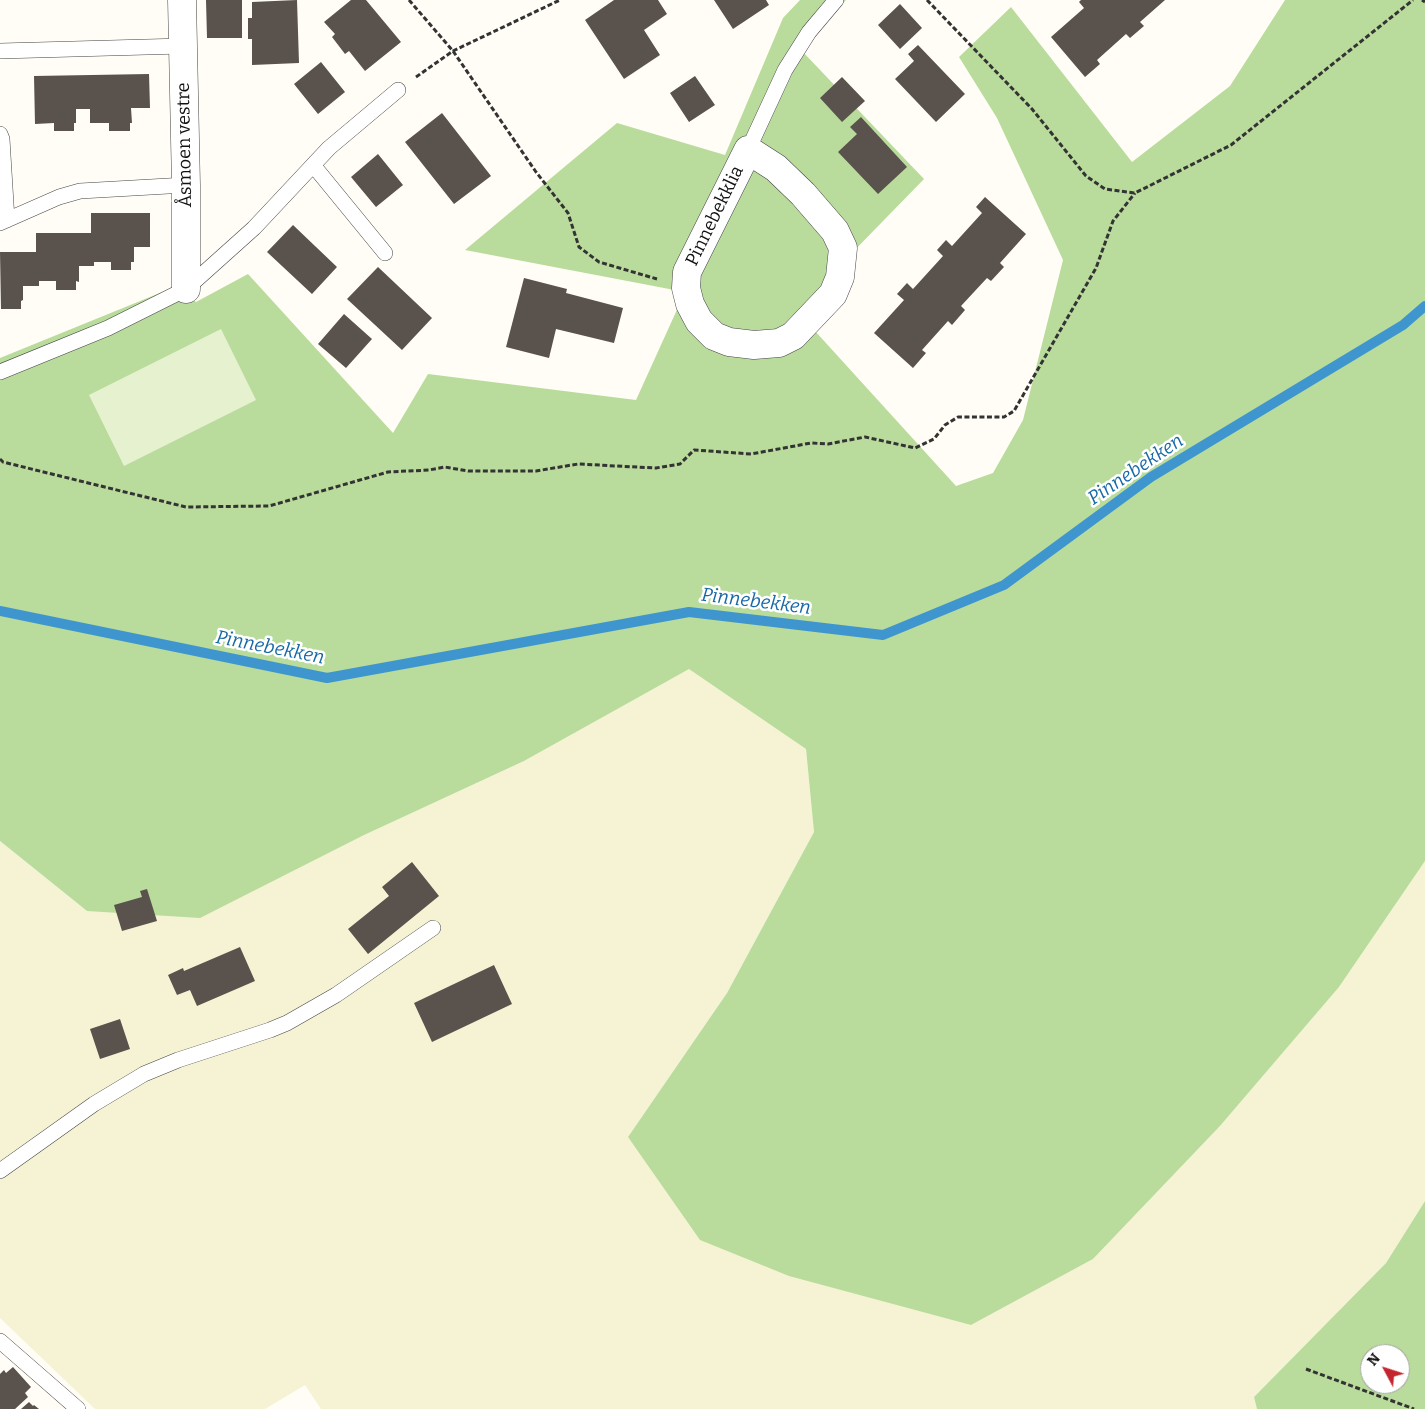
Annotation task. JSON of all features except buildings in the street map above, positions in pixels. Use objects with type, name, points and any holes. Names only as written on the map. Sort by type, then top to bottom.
[{"type":"street","name":"Åsmoen vestre","points":[[182,0],[186,289]]},
{"type":"street","name":"Pinnebekklia","points":[[748,150],[776,168],[803,194],[835,231],[843,248],[840,277],[833,294],[793,336],[779,343],[754,345],[729,342],[714,336],[699,322],[690,304],[686,288],[688,272],[748,150]]},
{"type":"lane","name":"Pinnebekklia","points":[[748,150],[786,70],[809,32],[836,0]]},
{"type":"lane","points":[[0,51],[183,46]]},
{"type":"lane","points":[[0,372],[108,328],[186,289],[254,228],[329,148],[398,90]]},
{"type":"lane","points":[[0,134],[2,139],[4,221],[59,197],[80,191],[186,185]]},
{"type":"lane","points":[[314,165],[385,254]]},
{"type":"lane","points":[[0,1171],[94,1104],[144,1074],[178,1060],[287,1023],[336,995],[433,928]]},
{"type":"lane","points":[[0,1341],[78,1409]]},
{"type":"path","points":[[409,0],[453,51],[536,172],[568,213],[579,247],[599,262],[686,288]]},
{"type":"path","points":[[398,90],[453,51],[560,0]]},
{"type":"path","points":[[927,0],[1032,109],[1086,176],[1105,189],[1135,193]]},
{"type":"path","points":[[0,459],[3,462],[186,507],[269,506],[388,472],[429,470],[445,467],[468,471],[536,470],[578,464],[656,468],[680,464],[694,450],[751,454],[811,443],[828,444],[865,437],[915,448],[934,439],[945,425],[958,417],[1004,417],[1014,411],[1096,268],[1113,221],[1135,193],[1231,144],[1413,0]]},
{"type":"path","points":[[1306,1369],[1414,1409]]},
{"type":"shaded area","points":[[689,668],[806,749],[814,832],[727,993],[628,1137],[971,1325],[1093,1259],[1220,1126],[1339,987],[1425,861],[1425,1201],[1386,1263],[1254,1397],[1257,1409],[321,1409],[305,1385],[265,1409],[95,1409],[0,1318],[0,841],[87,911],[362,836],[524,761]]},
{"type":"green space","points":[[800,0],[846,0],[801,50],[924,179],[845,260],[815,331],[956,486],[993,473],[1023,420],[1063,260],[997,118],[959,57],[1011,7],[1132,162],[1230,86],[1285,0],[1425,0],[1425,861],[1339,987],[1220,1126],[1093,1259],[971,1325],[789,1276],[700,1240],[628,1137],[727,993],[814,832],[806,749],[689,669],[524,761],[362,836],[200,918],[87,911],[0,841],[0,358],[177,286],[196,302],[248,274],[393,433],[428,374],[636,400],[685,292],[465,250],[617,123],[725,155],[783,18]]},
{"type":"green space","points":[[221,329],[256,400],[124,466],[89,395]]},
{"type":"green space","points":[[1425,1201],[1425,1409],[1257,1409],[1254,1397],[1386,1263]]},
{"type":"waterway","name":"Pinnebekken","points":[[0,611],[327,678],[689,612],[883,635],[1004,585],[1151,477],[1403,325],[1425,306]]}]
